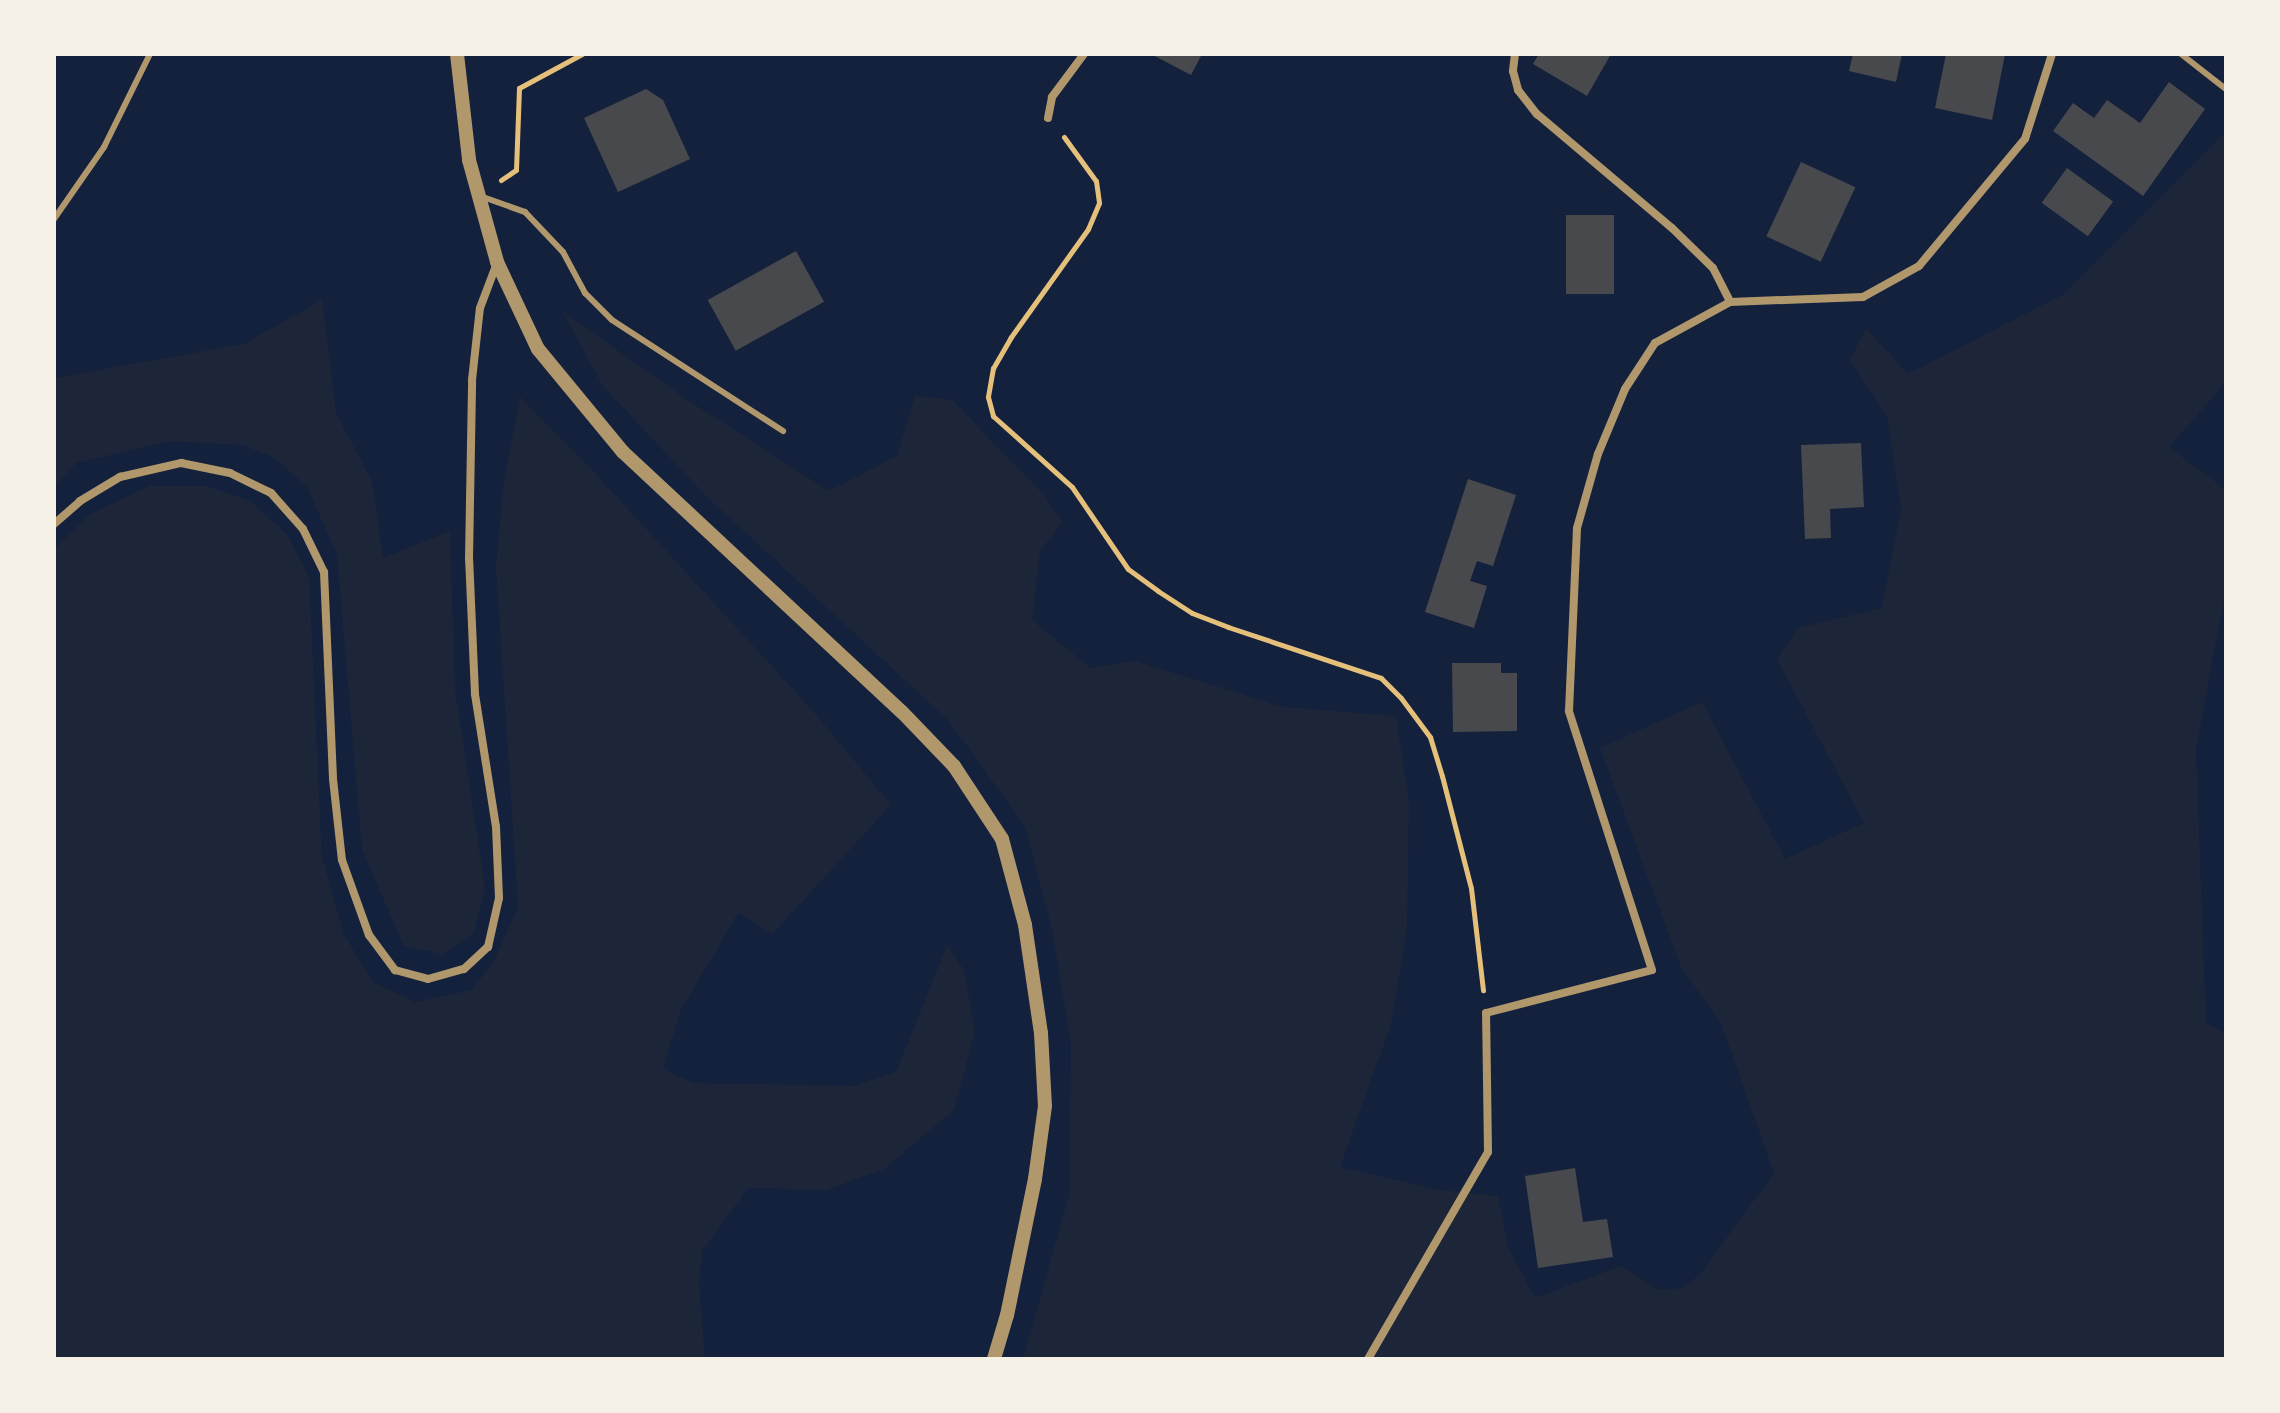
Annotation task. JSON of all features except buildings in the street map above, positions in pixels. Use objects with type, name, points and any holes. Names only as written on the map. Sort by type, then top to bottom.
[{"type":"street","points":[[457,54],[469,160],[497,262],[538,349],[623,452],[902,712],[954,766],[1002,839],[1025,925],[1041,1033],[1045,1106],[1032,1194],[1007,1315],[994,1359]]},
{"type":"street","points":[[1048,118],[1052,97],[1084,54]]},
{"type":"street","points":[[1515,54],[1513,71],[1518,90],[1537,114],[1672,228],[1713,268],[1730,302]]},
{"type":"street","points":[[1368,1359],[1488,1152],[1486,1013],[1652,970],[1569,711],[1577,528],[1598,454],[1620,402],[1655,343],[1730,302],[1863,297],[1919,266],[2025,139],[2052,54]]},
{"type":"street","points":[[54,524],[80,501],[120,477],[181,463],[230,473],[271,493],[303,529],[324,572],[333,779],[342,860],[369,935],[395,970],[428,979],[464,969],[488,947],[499,898],[496,827],[475,694],[469,559],[472,380],[480,308],[497,262]]},
{"type":"lane","points":[[54,219],[104,147],[150,54]]},
{"type":"lane","points":[[2181,54],[2226,89]]},
{"type":"lane","points":[[480,196],[525,212],[563,252],[585,293],[612,320],[783,431]]},
{"type":"path","points":[[480,196],[516,170],[519,88],[582,54]]},
{"type":"path","points":[[1048,118],[1096,181],[1099,203],[1088,229],[993,368],[988,397],[993,416],[1072,487],[1128,569],[1158,591],[1192,613],[1381,678],[1401,698],[1430,737],[1442,776],[1471,888],[1486,1013]]},
{"type":"shaded area","points":[[2226,132],[2226,382],[2169,447],[2226,490],[2226,587],[2196,749],[2206,1023],[2226,1034],[2226,1359],[1023,1359],[1069,1195],[1071,1044],[1052,929],[1025,826],[948,720],[706,496],[603,386],[562,311],[686,399],[829,491],[897,456],[915,396],[952,400],[1043,494],[1063,522],[1040,551],[1032,620],[1090,668],[1135,661],[1283,707],[1396,716],[1409,803],[1407,928],[1391,1024],[1340,1167],[1439,1190],[1498,1196],[1508,1247],[1535,1298],[1621,1266],[1659,1290],[1683,1288],[1701,1273],[1774,1173],[1721,1023],[1681,967],[1600,748],[1702,702],[1785,859],[1864,823],[1777,659],[1798,628],[1882,608],[1901,508],[1887,416],[1850,360],[1866,328],[1908,374],[2064,294]]},
{"type":"shaded area","points":[[322,300],[336,413],[372,481],[383,558],[450,531],[455,690],[485,887],[474,933],[442,954],[404,946],[362,850],[337,554],[307,487],[275,458],[243,445],[169,441],[76,463],[54,488],[54,378],[244,344]]},
{"type":"shaded area","points":[[520,397],[594,472],[812,710],[891,805],[772,934],[738,913],[680,1012],[663,1069],[693,1083],[855,1086],[896,1072],[947,945],[964,970],[975,1031],[954,1110],[884,1169],[826,1190],[748,1188],[702,1251],[699,1283],[705,1359],[54,1359],[54,549],[90,514],[150,486],[207,486],[250,501],[287,534],[309,577],[322,857],[344,935],[373,982],[415,1002],[472,990],[495,959],[518,907],[496,567],[504,481]]}]
